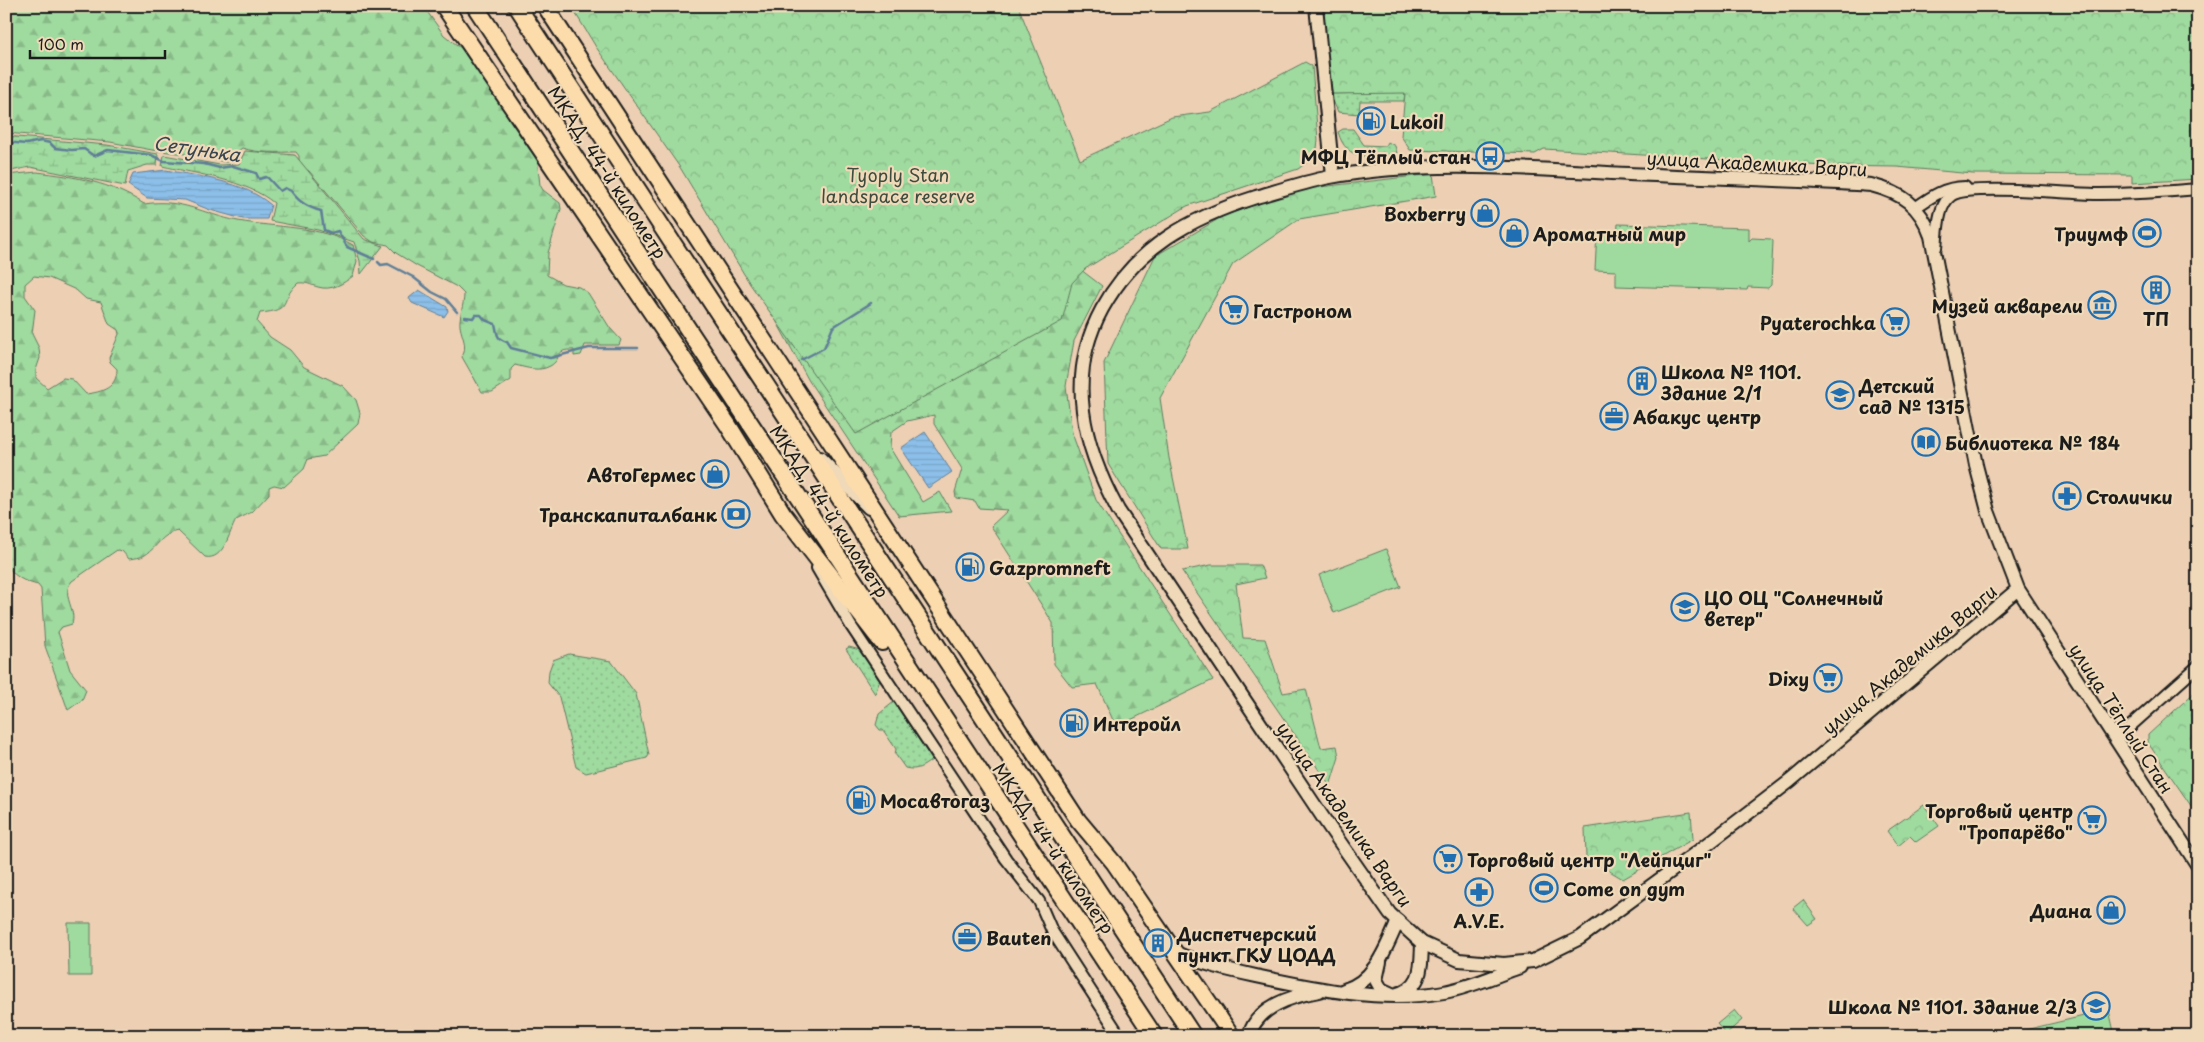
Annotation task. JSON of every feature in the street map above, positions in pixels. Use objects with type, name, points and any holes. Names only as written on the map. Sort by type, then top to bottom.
[{"type":"highway","points":[[444,6],[728,425],[783,514],[862,618],[929,697]]},
{"type":"highway","name":"МКАД, 44-й километр","points":[[475,6],[929,697],[1077,916],[1154,1036]]},
{"type":"highway","name":"МКАД, 44-й километр","points":[[517,6],[1193,1036]]},
{"type":"main road","points":[[545,6],[1078,820],[1114,863],[1232,1036]]},
{"type":"street","points":[[1316,6],[1333,176]]},
{"type":"street","name":"улица Академика Варги","points":[[1417,168],[1490,168],[1871,185],[1890,190],[1915,208],[1927,225],[1935,256],[1976,465],[1988,511],[2018,589],[1835,744],[1744,817],[1580,938],[1542,957],[1523,963],[1504,964],[1459,960],[1422,942],[1398,921],[1383,904],[1330,828],[1118,510],[1096,463],[1081,399],[1086,347],[1098,316],[1112,292],[1127,271],[1146,252],[1184,226],[1214,212],[1288,187],[1333,176],[1417,168]]},
{"type":"street","points":[[1915,208],[1933,195],[1953,187],[2104,194],[2198,189]]},
{"type":"street","points":[[1935,256],[1940,215],[1946,201],[1958,192],[1991,190]]},
{"type":"street","points":[[799,437],[884,524]]},
{"type":"street","points":[[783,514],[851,626],[1006,859],[1039,901],[1052,931],[1120,1036]]},
{"type":"street","name":"улица Тёплый Стан","points":[[2018,589],[2198,866]]},
{"type":"street","points":[[2116,739],[2198,666]]},
{"type":"street","points":[[1398,921],[1378,968],[1376,980],[1381,989],[1394,995],[1405,992],[1413,987],[1418,979],[1421,968],[1422,942]]},
{"type":"street","points":[[1176,953],[1190,959],[1237,972],[1341,991],[1353,988],[1364,981],[1383,953]]},
{"type":"street","points":[[1249,1036],[1258,1018],[1280,1002],[1296,996],[1318,991],[1394,995],[1442,992],[1470,987],[1542,957]]},
{"type":"green space","points":[[6,6],[423,6],[444,35],[461,48],[537,158],[540,185],[543,190],[560,203],[561,209],[548,253],[547,275],[563,284],[579,287],[588,293],[610,328],[621,340],[619,345],[585,345],[581,355],[574,356],[574,350],[563,351],[554,363],[542,369],[515,365],[511,369],[511,380],[492,392],[482,392],[462,357],[465,345],[460,322],[464,294],[457,287],[396,253],[388,245],[373,242],[364,236],[309,171],[299,166],[299,156],[296,152],[262,152],[242,148],[238,151],[239,157],[236,161],[225,162],[194,155],[110,142],[6,133]]},
{"type":"green space","name":"Tyoply Stan landspace reserve","points":[[571,6],[1017,6],[1080,160],[1172,117],[1210,112],[1305,62],[1312,66],[1318,140],[1316,156],[1298,169],[1187,206],[1085,269],[1072,283],[1062,321],[856,434],[750,284],[681,169],[596,47]]},
{"type":"green space","points":[[1321,6],[2198,6],[2198,179],[2132,183],[2132,175],[1973,174],[1897,167],[1824,166],[1544,149],[1535,154],[1410,150],[1401,136],[1405,93],[1330,94]]},
{"type":"green space","points":[[1405,92],[1404,101],[1360,101],[1359,114],[1338,112],[1330,94]]},
{"type":"green space","points":[[1343,129],[1353,129],[1364,145],[1386,146],[1388,142],[1395,146],[1397,153],[1361,156],[1354,153],[1347,149],[1342,142],[1338,132]]},
{"type":"green space","points":[[6,136],[107,145],[158,154],[157,165],[147,165],[128,171],[125,186],[30,167],[6,172]]},
{"type":"green space","points":[[245,151],[295,155],[364,239],[383,246],[361,274],[360,261],[354,242],[318,230],[270,221],[274,203],[263,195],[235,183],[162,166],[164,155],[220,165],[239,164]]},
{"type":"green space","points":[[37,172],[66,176],[119,190],[144,204],[170,203],[238,221],[312,230],[353,245],[357,261],[353,276],[337,286],[323,288],[306,283],[298,283],[288,295],[282,307],[271,312],[260,313],[257,322],[270,337],[290,350],[304,367],[343,386],[356,400],[360,413],[358,424],[324,456],[308,459],[304,469],[284,487],[274,485],[269,487],[269,494],[252,512],[236,520],[225,544],[217,555],[205,557],[178,531],[168,534],[142,557],[129,559],[122,551],[117,550],[72,581],[69,586],[68,597],[73,618],[72,624],[62,627],[58,632],[70,670],[86,690],[82,700],[68,710],[45,646],[41,589],[38,585],[15,575],[6,563],[6,175]],"holes":[[[34,276],[49,278],[76,290],[86,299],[101,302],[109,324],[118,330],[119,334],[109,358],[110,362],[117,369],[116,375],[114,381],[107,388],[86,394],[72,379],[63,378],[47,388],[36,378],[36,370],[40,358],[39,348],[32,334],[35,310],[25,296],[25,284]]]},
{"type":"green space","points":[[1433,174],[1436,196],[1299,219],[1233,264],[1160,398],[1169,458],[1188,549],[1161,549],[1108,464],[1104,363],[1155,256],[1225,215],[1302,189]]},
{"type":"green space","points":[[1618,224],[1749,228],[1749,241],[1752,238],[1771,239],[1773,241],[1771,285],[1768,288],[1748,287],[1747,290],[1616,286],[1616,271],[1595,270],[1597,232],[1617,233]]},
{"type":"green space","points":[[724,225],[1059,253],[1102,286],[1074,341],[1066,386],[1072,433],[1096,500],[1213,680],[1116,727],[1097,684],[1072,687],[1054,664],[1053,623],[991,526],[1008,510],[979,508],[975,501],[956,498],[955,492],[962,469],[934,424],[934,415],[907,421],[891,432],[890,448],[923,502],[940,492],[951,511],[899,516],[809,381]]},
{"type":"green space","points":[[1386,549],[1401,587],[1334,613],[1319,575]]},
{"type":"green space","points":[[1211,565],[1260,565],[1265,578],[1236,584],[1243,638],[1265,639],[1283,693],[1306,689],[1321,748],[1337,746],[1339,757],[1330,786],[1182,571]]},
{"type":"green space","points":[[849,647],[860,650],[880,680],[875,694],[846,649]]},
{"type":"green space","points":[[569,654],[611,661],[636,694],[649,755],[647,758],[586,773],[576,767],[559,697],[548,683],[549,671],[553,660]]},
{"type":"green space","points":[[2198,689],[2198,816],[2148,743],[2148,735]]},
{"type":"green space","points":[[895,701],[932,760],[919,768],[905,768],[895,754],[896,749],[883,730],[880,730],[876,725],[879,714]]},
{"type":"green space","points":[[1924,805],[1939,826],[1916,842],[1910,836],[1898,846],[1887,831]]},
{"type":"green space","points":[[1691,812],[1693,839],[1623,879],[1586,857],[1585,828]]},
{"type":"green space","points":[[1803,900],[1817,919],[1808,925],[1793,908]]},
{"type":"green space","points":[[68,923],[91,923],[91,976],[69,976]]},
{"type":"green space","points":[[1734,1010],[1742,1020],[1726,1034],[1717,1024]]},
{"type":"green space","points":[[2109,1010],[2115,1036],[2022,1036],[2021,1031]]},
{"type":"water","points":[[166,170],[221,181],[248,190],[271,205],[267,219],[243,219],[210,210],[185,200],[147,198],[128,185],[133,174]]},
{"type":"water","points":[[419,290],[447,307],[448,311],[444,317],[412,303],[409,298]]},
{"type":"water","points":[[925,432],[952,472],[928,488],[901,448]]},
{"type":"waterway","name":"Сетунька","points":[[6,142],[26,144],[41,141],[50,143],[55,148],[84,149],[94,156],[108,150],[151,155],[164,161],[204,164],[220,168],[233,166],[256,173],[259,179],[268,178],[280,191],[285,188],[291,191],[304,204],[321,211],[324,230],[331,233],[338,231],[347,247],[374,259]]},
{"type":"waterway","name":"Сетунька","points":[[378,262],[381,265],[388,264],[413,277],[432,292],[446,299],[457,312]]},
{"type":"waterway","name":"Сетунька","points":[[801,360],[824,348],[833,327],[871,303]]},
{"type":"waterway","name":"Сетунька","points":[[465,317],[473,318],[475,315],[481,315],[485,320],[495,324],[499,337],[507,342],[511,348],[550,358],[589,348],[638,348]]},
{"type":"place","name":"Lukoil","points":[[1371,121]]},
{"type":"place","name":"МФЦ Тёплый стан","points":[[1490,156]]},
{"type":"place","name":"Boxberry","points":[[1485,213]]},
{"type":"place","name":"Ароматный мир","points":[[1514,233]]},
{"type":"place","name":"Триумф","points":[[2147,233]]},
{"type":"place","name":"ТП","points":[[2156,290]]},
{"type":"place","name":"Музей акварели","points":[[2102,305]]},
{"type":"place","name":"Гастроном","points":[[1234,310]]},
{"type":"place","name":"Pyaterochka","points":[[1895,322]]},
{"type":"place","name":"Школа № 1101. Здание 2/1","points":[[1642,381]]},
{"type":"place","name":"Детский сад № 1315","points":[[1840,395]]},
{"type":"place","name":"Абакус центр","points":[[1614,416]]},
{"type":"place","name":"Библиотека № 184","points":[[1926,442]]},
{"type":"place","name":"АвтоГермес","points":[[715,474]]},
{"type":"place","name":"Столички","points":[[2067,496]]},
{"type":"place","name":"Транскапиталбанк","points":[[736,514]]},
{"type":"place","name":"Gazpromneft","points":[[970,567]]},
{"type":"place","name":"ЦО ОЦ \"Солнечный ветер\"","points":[[1685,607]]},
{"type":"place","name":"Dixy","points":[[1828,678]]},
{"type":"place","name":"Интеройл","points":[[1074,723]]},
{"type":"place","name":"Мосавтогаз","points":[[861,800]]},
{"type":"place","name":"Торговый центр \"Тропарёво\"","points":[[2092,820]]},
{"type":"place","name":"Торговый центр \"Лейпциг\"","points":[[1448,859]]},
{"type":"place","name":"Come on gym","points":[[1544,888]]},
{"type":"place","name":"A.V.E.","points":[[1479,892]]},
{"type":"place","name":"Диана","points":[[2111,910]]},
{"type":"place","name":"Bauten","points":[[967,937]]},
{"type":"place","name":"Диспетчерский пункт ГКУ ЦОДД","points":[[1158,943]]},
{"type":"place","name":"Школа № 1101. Здание 2/3","points":[[2096,1006]]}]
